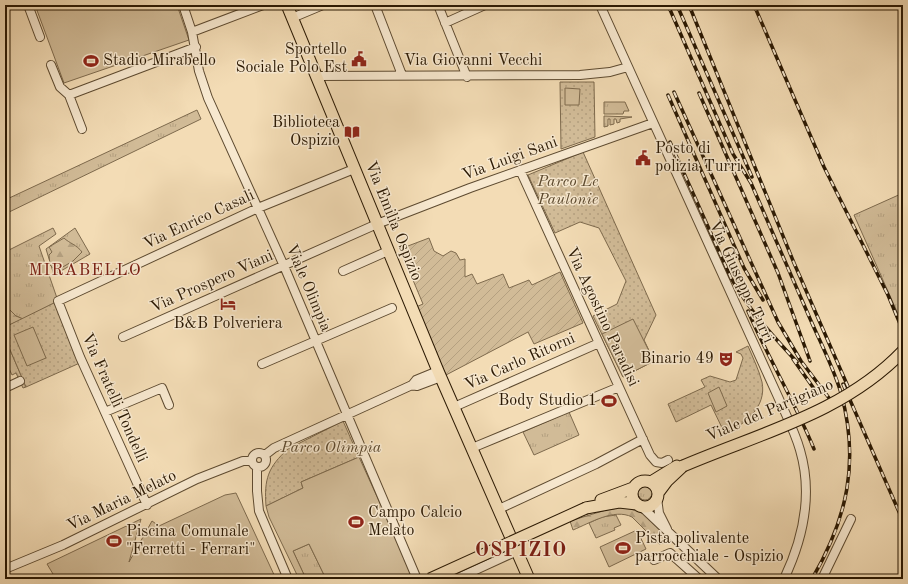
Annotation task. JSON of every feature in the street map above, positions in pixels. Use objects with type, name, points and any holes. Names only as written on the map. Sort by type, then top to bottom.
[{"type":"main road","name":"Via Emilia Ospizio","points":[[287,5],[439,374],[529,579]]},
{"type":"main road","name":"Viale del Partigiano","points":[[430,579],[633,488],[643,481],[651,482],[674,468],[683,466],[827,407],[870,381],[903,351]]},
{"type":"main road","name":"Viale del Partigiano","points":[[586,508],[619,502],[648,505],[658,495],[667,481],[683,466]]},
{"type":"main road","points":[[651,482],[656,487],[658,495]]},
{"type":"main road","points":[[633,488],[632,499],[639,505]]},
{"type":"street","points":[[28,5],[40,37]]},
{"type":"street","name":"Viale Olimpia","points":[[183,5],[192,32],[196,47],[199,71],[208,98],[284,266],[417,579]]},
{"type":"street","points":[[192,32],[263,5]]},
{"type":"street","points":[[292,18],[323,5]]},
{"type":"street","points":[[375,5],[402,75]]},
{"type":"street","points":[[438,5],[467,76]]},
{"type":"street","points":[[445,23],[485,5]]},
{"type":"street","name":"Via Giuseppe Turri","points":[[600,5],[779,398],[800,449],[806,485],[804,516],[798,546],[784,579]]},
{"type":"street","points":[[69,95],[196,47]]},
{"type":"street","points":[[51,65],[60,87],[69,95],[82,129]]},
{"type":"street","name":"Via Giovanni Vecchi","points":[[316,76],[580,75],[614,72],[628,67]]},
{"type":"street","name":"Via Luigi Sani","points":[[377,224],[520,170],[653,123]]},
{"type":"street","name":"Via Enrico Casali","points":[[58,301],[258,208],[354,169]]},
{"type":"street","name":"Via Agostino Paradisi","points":[[520,170],[650,455],[656,462],[662,463],[668,460]]},
{"type":"street","name":"Via Prospero Viani","points":[[123,337],[377,224]]},
{"type":"street","points":[[343,271],[388,251]]},
{"type":"street","name":"Via Fratelli Tondelli","points":[[58,301],[146,505]]},
{"type":"street","points":[[262,364],[392,308]]},
{"type":"street","name":"Via Carlo Ritorni","points":[[454,407],[598,343]]},
{"type":"street","points":[[265,455],[274,448],[346,414],[412,385],[417,386],[439,374]]},
{"type":"street","points":[[5,388],[20,381]]},
{"type":"street","points":[[472,448],[619,387]]},
{"type":"street","points":[[105,412],[162,388],[169,405]]},
{"type":"street","points":[[499,509],[596,464],[643,439]]},
{"type":"street","points":[[265,455],[261,452],[252,456],[259,511],[288,579]]},
{"type":"street","points":[[254,464],[264,465],[266,460],[265,455]]},
{"type":"street","name":"Via Maria Melato","points":[[9,568],[63,545],[197,480],[243,461],[254,464]]},
{"type":"street","points":[[658,495],[659,513],[667,530]]},
{"type":"street","points":[[639,505],[718,579]]},
{"type":"street","points":[[822,579],[851,519]]},
{"type":"street","points":[[456,579],[517,551]]},
{"type":"street","points":[[654,560],[670,553],[699,579]]},
{"type":"green space","name":"Stadio Mirabello","points":[[35,5],[177,5],[189,40],[64,83]]},
{"type":"green space","points":[[560,82],[594,82],[595,137],[561,149]]},
{"type":"green space","points":[[565,88],[580,89],[579,105],[565,105]]},
{"type":"green space","points":[[604,102],[625,102],[629,111],[624,111],[623,114],[604,114]]},
{"type":"green space","points":[[197,110],[201,119],[5,214],[5,200]]},
{"type":"green space","points":[[604,116],[632,117],[620,119],[620,122],[617,123],[616,119],[614,119],[614,124],[610,125],[610,119],[608,119],[608,126],[604,127]]},
{"type":"green space","name":"Parco Le Paulonie","points":[[583,152],[656,315],[644,340],[654,361],[623,377],[593,316],[617,304],[626,281],[599,228],[580,222],[555,233],[528,175]]},
{"type":"green space","points":[[903,193],[903,325],[854,215]]},
{"type":"green space","points":[[53,228],[56,234],[39,246],[58,301],[23,319],[16,316],[5,305],[5,252]]},
{"type":"green space","points":[[75,228],[90,254],[54,275],[46,249]]},
{"type":"green space","points":[[64,238],[82,252],[73,261],[56,271],[50,265],[49,255],[52,252],[49,247]]},
{"type":"green space","points":[[429,238],[434,251],[443,256],[451,251],[456,253],[460,260],[465,259],[465,277],[472,274],[477,284],[503,274],[509,288],[529,280],[532,285],[560,272],[583,323],[534,344],[528,332],[446,375],[416,307],[423,304],[400,249]]},
{"type":"green space","points":[[58,301],[82,362],[26,387],[5,338],[5,327]]},
{"type":"green space","points":[[5,305],[16,316],[23,319],[5,327]]},
{"type":"green space","points":[[633,319],[654,361],[623,377],[602,334]]},
{"type":"green space","points":[[33,327],[46,358],[27,366],[14,335]]},
{"type":"green space","points":[[5,338],[26,387],[23,388],[16,373],[12,375],[5,360]]},
{"type":"green space","points":[[748,346],[758,368],[763,391],[758,407],[753,414],[733,430],[725,434],[711,405],[676,422],[668,404],[705,387],[701,380],[710,376],[730,382],[736,380],[743,358],[741,354],[736,352]]},
{"type":"green space","points":[[719,387],[727,406],[716,412],[708,393]]},
{"type":"green space","points":[[569,412],[579,435],[534,455],[523,432]]},
{"type":"green space","name":"Parco Olimpia","points":[[343,421],[359,457],[301,482],[303,488],[266,506],[266,488],[269,474],[281,456],[288,449]]},
{"type":"green space","points":[[359,457],[414,578],[326,579],[309,544],[293,551],[306,579],[299,579],[269,517],[266,506],[303,488],[301,482]]},
{"type":"green space","points":[[642,486],[648,486],[652,490],[652,496],[648,500],[642,500],[638,496],[638,490]]},
{"type":"green space","points":[[236,493],[276,579],[43,579],[53,574],[47,564],[141,519],[129,562],[152,521],[159,526],[225,495]]},
{"type":"green space","points":[[625,507],[642,513],[665,535],[664,543],[659,544],[632,517],[618,514],[594,520],[573,530],[570,521],[606,510]]},
{"type":"green space","points":[[616,515],[621,525],[614,528],[615,530],[596,538],[589,523],[602,517]]},
{"type":"green space","name":"Pista polivalente parrocchiale - Ospizio","points":[[637,530],[646,549],[609,567],[600,547]]},
{"type":"green space","points":[[309,544],[326,579],[306,579],[293,551]]},
{"type":"railway","points":[[668,5],[733,154],[751,183],[830,363],[841,393],[847,418],[849,443],[847,489],[842,512],[834,534],[812,579]]},
{"type":"railway","points":[[677,5],[752,177]]},
{"type":"railway","points":[[689,5],[794,263],[849,389]]},
{"type":"railway","points":[[754,5],[824,167],[888,295],[903,331]]},
{"type":"railway","points":[[674,92],[778,322],[801,361],[829,398]]},
{"type":"railway","points":[[699,93],[778,273],[810,361]]},
{"type":"railway","points":[[668,95],[744,268],[763,300]]},
{"type":"railway","points":[[670,142],[731,278],[753,312],[797,362]]},
{"type":"railway","points":[[748,311],[814,449]]},
{"type":"railway","points":[[793,359],[817,393]]},
{"type":"railway","points":[[843,384],[903,521]]},
{"type":"place","name":"Sportello Sociale Polo Est","points":[[359,59]]},
{"type":"place","name":"Stadio Mirabello","points":[[91,61]]},
{"type":"place","name":"Biblioteca Ospizio","points":[[352,132]]},
{"type":"place","name":"Posto di polizia Turri","points":[[643,158]]},
{"type":"place","name":"B&B Polveriera","points":[[228,304]]},
{"type":"place","name":"Binario 49","points":[[726,359]]},
{"type":"place","name":"Body Studio 1","points":[[609,401]]},
{"type":"place","name":"Campo Calcio Melato","points":[[356,522]]},
{"type":"place","name":"Piscina Comunale \"Ferretti - Ferrari\"","points":[[114,541]]},
{"type":"place","name":"Pista polivalente parrocchiale - Ospizio","points":[[623,548]]},
{"type":"district","name":"MIRABELLO","points":[[85,270]]},
{"type":"district","name":"OSPIZIO","points":[[521,551]]}]
